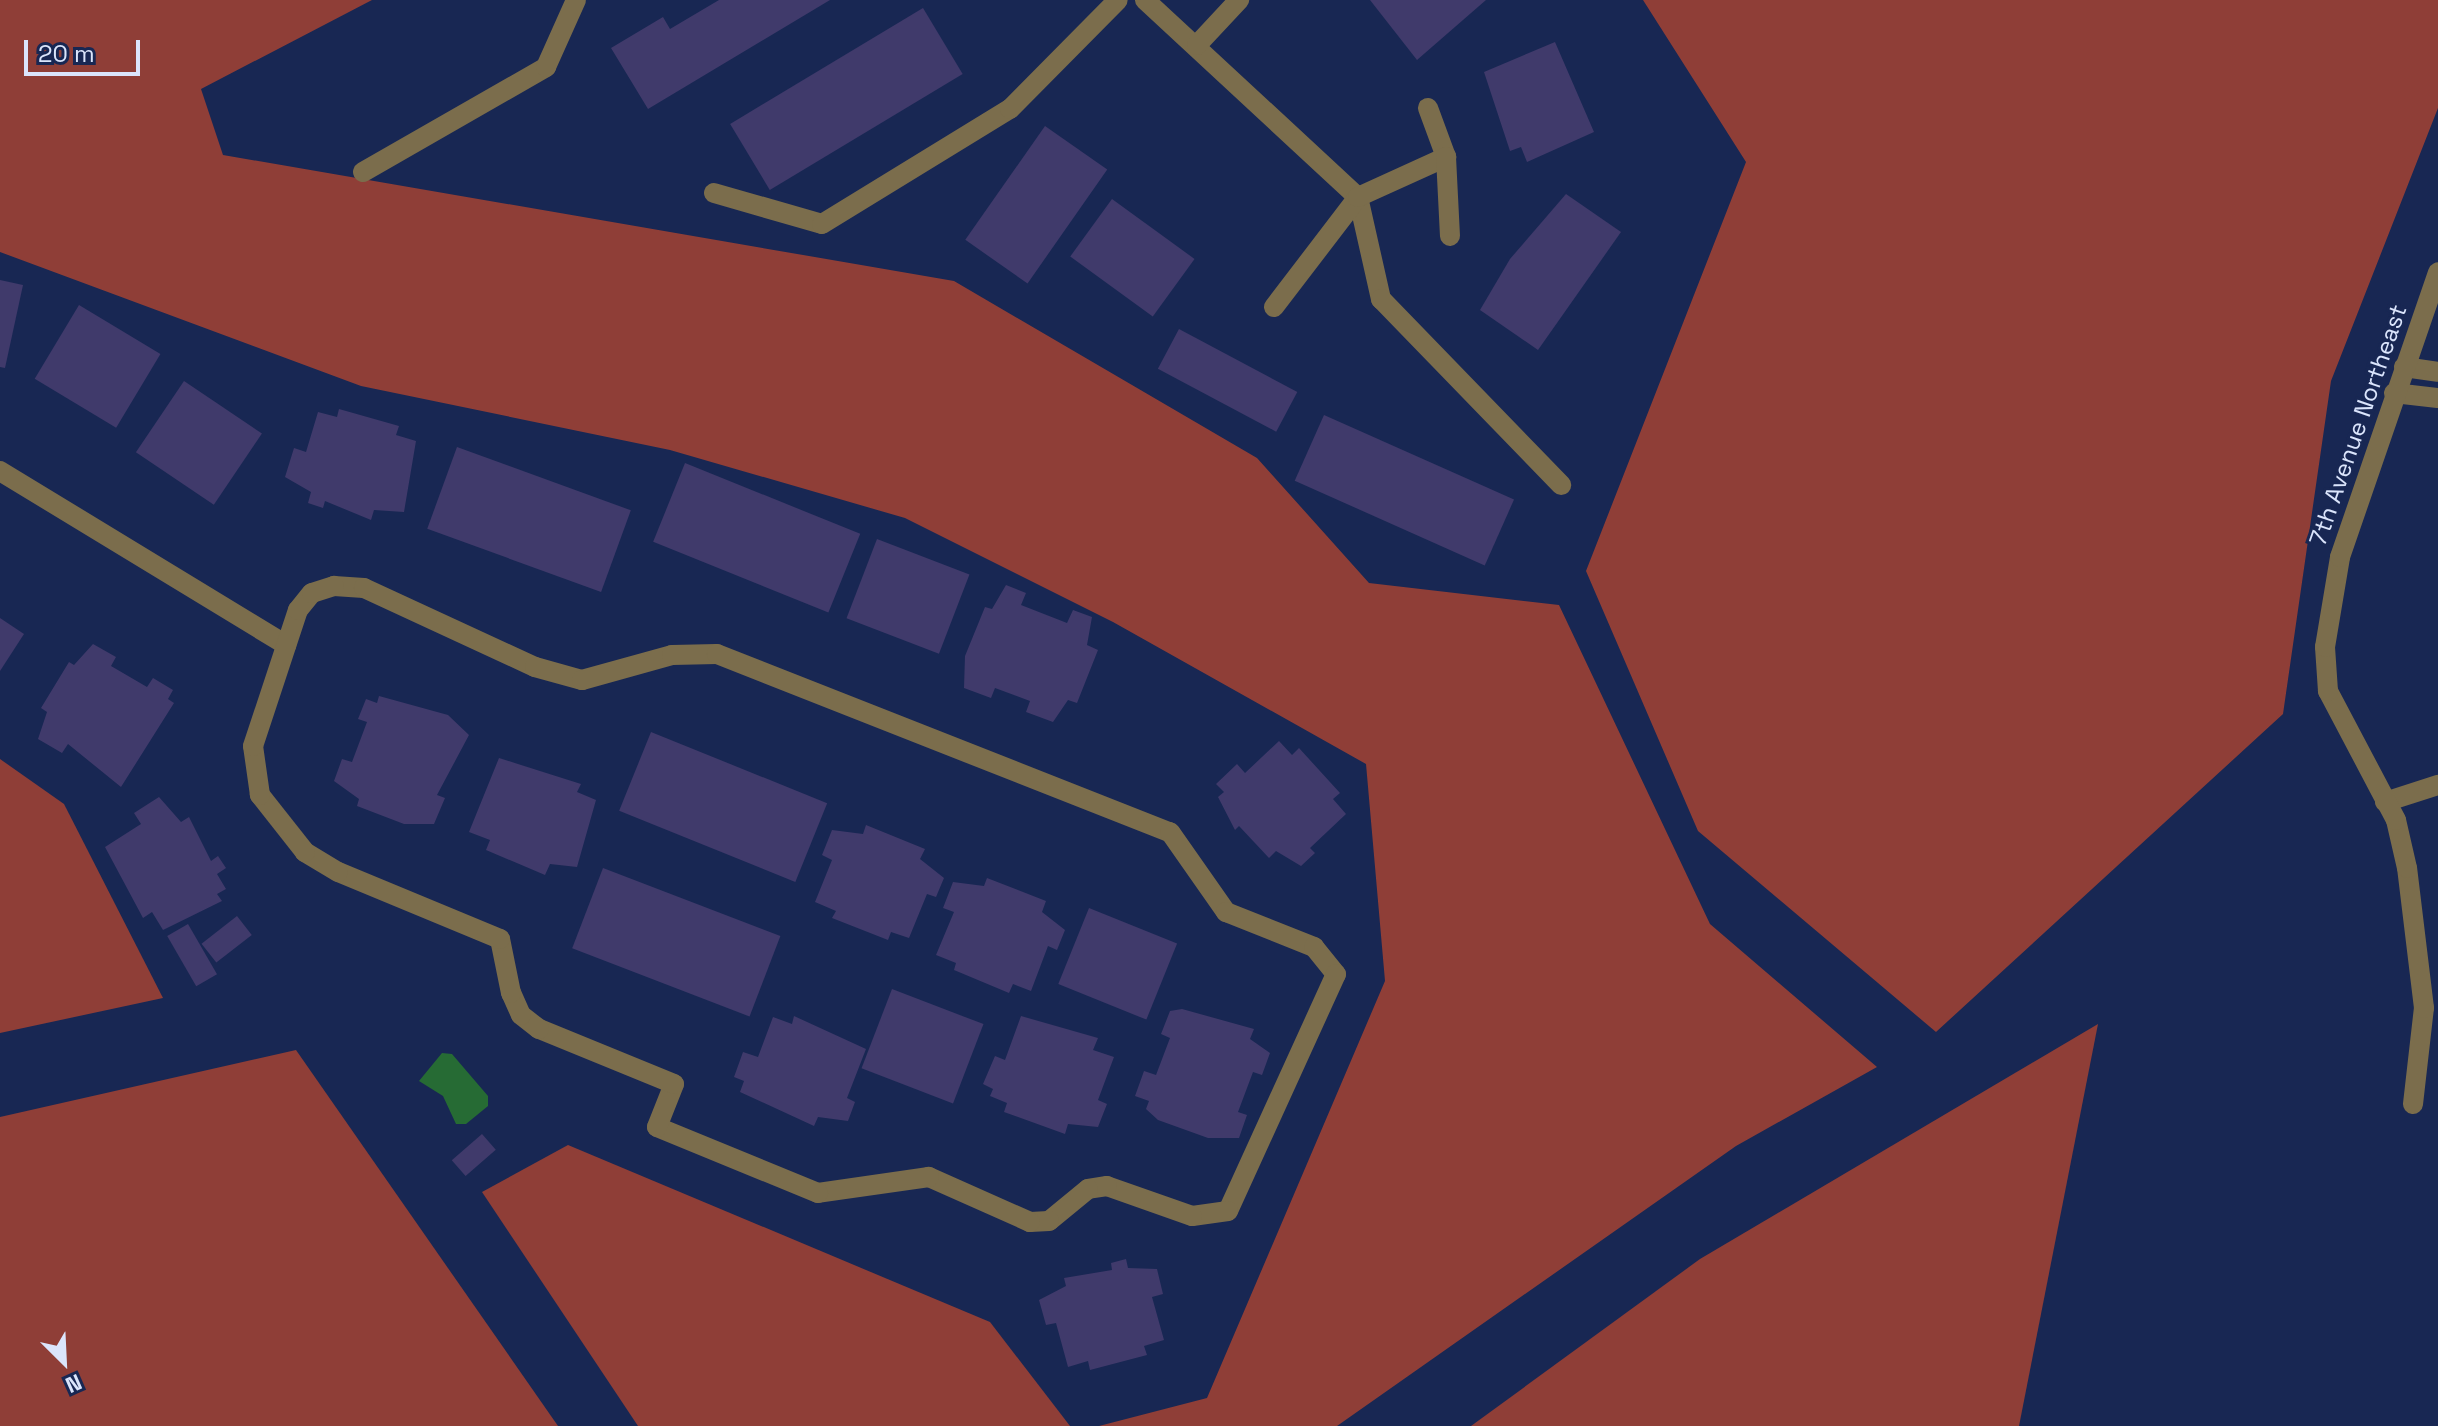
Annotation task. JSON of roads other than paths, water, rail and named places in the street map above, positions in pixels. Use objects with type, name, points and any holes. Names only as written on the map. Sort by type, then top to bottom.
[{"type":"street","points":[[363,172],[546,67],[576,0]]},
{"type":"street","points":[[714,193],[822,224],[1010,109],[1118,0]]},
{"type":"street","points":[[1145,0],[1358,197],[1381,299],[1561,485]]},
{"type":"street","points":[[1197,45],[1239,0]]},
{"type":"street","points":[[1428,108],[1446,157],[1450,236]]},
{"type":"street","points":[[1274,307],[1358,197],[1446,157]]},
{"type":"street","name":"7th Avenue Northeast","points":[[2413,1104],[2424,1008],[2407,868],[2385,802],[2345,733],[2328,691],[2325,647],[2340,557],[2438,272]]},
{"type":"street","points":[[2404,367],[2438,372]]},
{"type":"street","points":[[2394,393],[2438,398]]},
{"type":"street","points":[[0,471],[286,645]]},
{"type":"street","points":[[334,586],[364,588],[535,667],[582,680],[672,655],[717,654],[1170,832],[1226,912],[1330,958],[1333,990],[1238,1194],[1228,1211],[1211,1218],[1107,1186],[1088,1189],[1049,1221],[1030,1222],[929,1177],[818,1193],[657,1127],[674,1084],[521,1015],[511,993],[509,955],[481,925],[338,872],[305,852],[279,824],[252,772],[286,645],[298,610],[312,593],[334,586]]},
{"type":"street","points":[[2385,802],[2438,785]]}]
